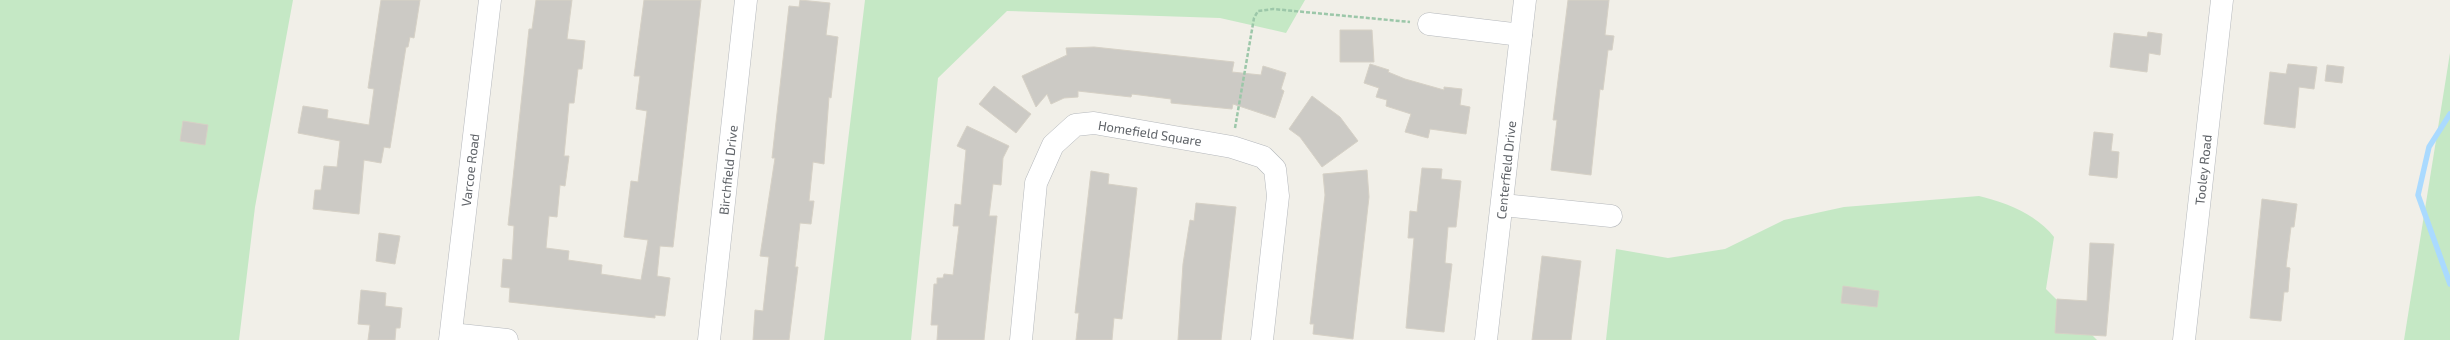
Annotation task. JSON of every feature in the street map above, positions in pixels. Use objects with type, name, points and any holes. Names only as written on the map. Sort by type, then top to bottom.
[{"type":"street","name":"Varcoe Road","points":[[450,337],[490,0]]},
{"type":"street","name":"Birchfield Drive","points":[[710,340],[746,0]]},
{"type":"street","name":"Centerfield Drive","points":[[1486,340],[1503,205],[1524,0]]},
{"type":"street","name":"Tooley Road","points":[[2184,340],[2222,0]]},
{"type":"street","points":[[1428,24],[1521,35]]},
{"type":"street","name":"Homefield Square","points":[[1021,340],[1036,183],[1053,145],[1075,125],[1094,123],[1232,147],[1263,157],[1275,170],[1278,196],[1262,340]]},
{"type":"street","points":[[1503,205],[1611,216]]},
{"type":"street","points":[[450,337],[507,340]]},
{"type":"path","points":[[1232,147],[1254,18],[1258,11],[1273,8],[1428,24]]},
{"type":"green space","points":[[0,0],[293,0],[255,207],[239,340],[0,340]]},
{"type":"green space","points":[[865,0],[1305,0],[1286,33],[1220,18],[1007,11],[938,78],[911,340],[824,340]]},
{"type":"green space","points":[[2450,53],[2450,340],[2404,340]]},
{"type":"green space","points":[[1979,196],[2020,210],[2039,222],[2054,237],[2046,289],[2097,340],[1606,340],[1616,249],[1668,258],[1725,249],[1784,220],[1844,207]]},
{"type":"building","points":[[381,0],[420,0],[414,38],[410,37],[408,47],[406,47],[390,148],[384,147],[381,163],[364,160],[359,214],[313,209],[315,190],[321,190],[324,166],[337,167],[340,141],[298,133],[303,106],[328,110],[327,118],[369,125],[374,89],[368,88]]},
{"type":"building","points":[[536,0],[572,0],[567,39],[585,41],[582,69],[578,69],[574,103],[569,103],[564,156],[569,156],[565,186],[560,185],[557,217],[549,216],[546,248],[569,251],[568,260],[602,265],[601,274],[641,280],[648,240],[624,237],[631,181],[638,182],[647,111],[636,109],[640,76],[634,76],[644,0],[701,0],[673,247],[660,246],[657,276],[670,278],[665,316],[655,315],[655,318],[509,302],[510,288],[501,287],[503,259],[512,260],[514,226],[508,225],[529,29],[532,29]]},
{"type":"building","points":[[800,0],[830,3],[826,35],[838,37],[831,98],[829,97],[824,164],[813,162],[809,201],[814,201],[811,224],[800,223],[795,267],[798,267],[789,340],[753,340],[755,310],[763,311],[769,257],[760,256],[775,158],[772,158],[789,6],[799,7]]},
{"type":"building","points":[[1568,0],[1609,0],[1605,35],[1614,36],[1612,50],[1608,50],[1603,90],[1600,89],[1591,175],[1551,170],[1557,120],[1553,120]]},
{"type":"building","points":[[1340,30],[1372,30],[1374,62],[1340,62]]},
{"type":"building","points":[[2148,32],[2162,34],[2160,55],[2149,53],[2147,72],[2110,67],[2114,33],[2147,37]]},
{"type":"building","points":[[1094,47],[1234,62],[1232,72],[1261,75],[1263,66],[1286,73],[1281,89],[1284,91],[1275,118],[1233,104],[1232,109],[1171,103],[1171,99],[1132,94],[1131,97],[1078,91],[1078,97],[1064,98],[1051,104],[1047,94],[1036,107],[1022,76],[1067,55],[1066,48]]},
{"type":"building","points":[[1370,64],[1389,70],[1388,72],[1405,79],[1444,90],[1444,87],[1462,89],[1460,105],[1470,107],[1466,134],[1430,129],[1428,138],[1405,132],[1411,114],[1386,106],[1387,100],[1376,97],[1379,88],[1364,83]]},
{"type":"building","points":[[2288,64],[2317,67],[2314,89],[2299,87],[2295,128],[2264,124],[2270,72],[2286,74]]},
{"type":"building","points":[[2327,65],[2344,67],[2342,83],[2325,81]]},
{"type":"building","points":[[994,86],[1031,114],[1016,133],[979,104]]},
{"type":"building","points":[[1312,96],[1340,117],[1358,141],[1322,167],[1300,137],[1289,129]]},
{"type":"building","points":[[183,121],[208,125],[205,145],[180,141]]},
{"type":"building","points":[[967,126],[1009,146],[1003,158],[1001,185],[993,184],[989,216],[997,216],[984,340],[937,340],[938,325],[931,325],[934,284],[937,284],[937,278],[943,278],[944,274],[953,275],[959,226],[953,226],[955,204],[961,205],[966,150],[957,146]]},
{"type":"building","points":[[2094,132],[2113,134],[2111,151],[2119,152],[2117,178],[2089,175]]},
{"type":"building","points":[[1422,168],[1442,169],[1441,179],[1461,181],[1456,227],[1448,227],[1445,263],[1452,264],[1444,332],[1406,328],[1414,238],[1408,238],[1410,211],[1417,212]]},
{"type":"building","points":[[1367,170],[1369,197],[1353,339],[1313,334],[1314,324],[1310,324],[1325,195],[1323,174]]},
{"type":"building","points":[[1091,171],[1109,174],[1108,184],[1137,188],[1122,319],[1114,318],[1112,340],[1076,340],[1079,313],[1075,313]]},
{"type":"building","points":[[2262,199],[2297,204],[2294,227],[2291,227],[2286,267],[2290,268],[2288,292],[2284,292],[2281,321],[2250,318]]},
{"type":"building","points":[[1196,203],[1236,207],[1221,340],[1178,340],[1183,264],[1190,220],[1194,221]]},
{"type":"building","points":[[379,233],[400,236],[395,264],[376,261]]},
{"type":"building","points":[[2090,243],[2114,244],[2106,336],[2055,333],[2057,299],[2087,301]]},
{"type":"building","points":[[1542,256],[1581,261],[1571,340],[1532,340]]},
{"type":"building","points":[[1843,286],[1879,291],[1877,307],[1841,303]]},
{"type":"building","points":[[361,290],[386,293],[385,306],[402,308],[400,328],[396,328],[395,340],[368,340],[370,325],[358,324]]},
{"type":"waterway","points":[[2450,114],[2429,147],[2418,195],[2450,284]]}]
